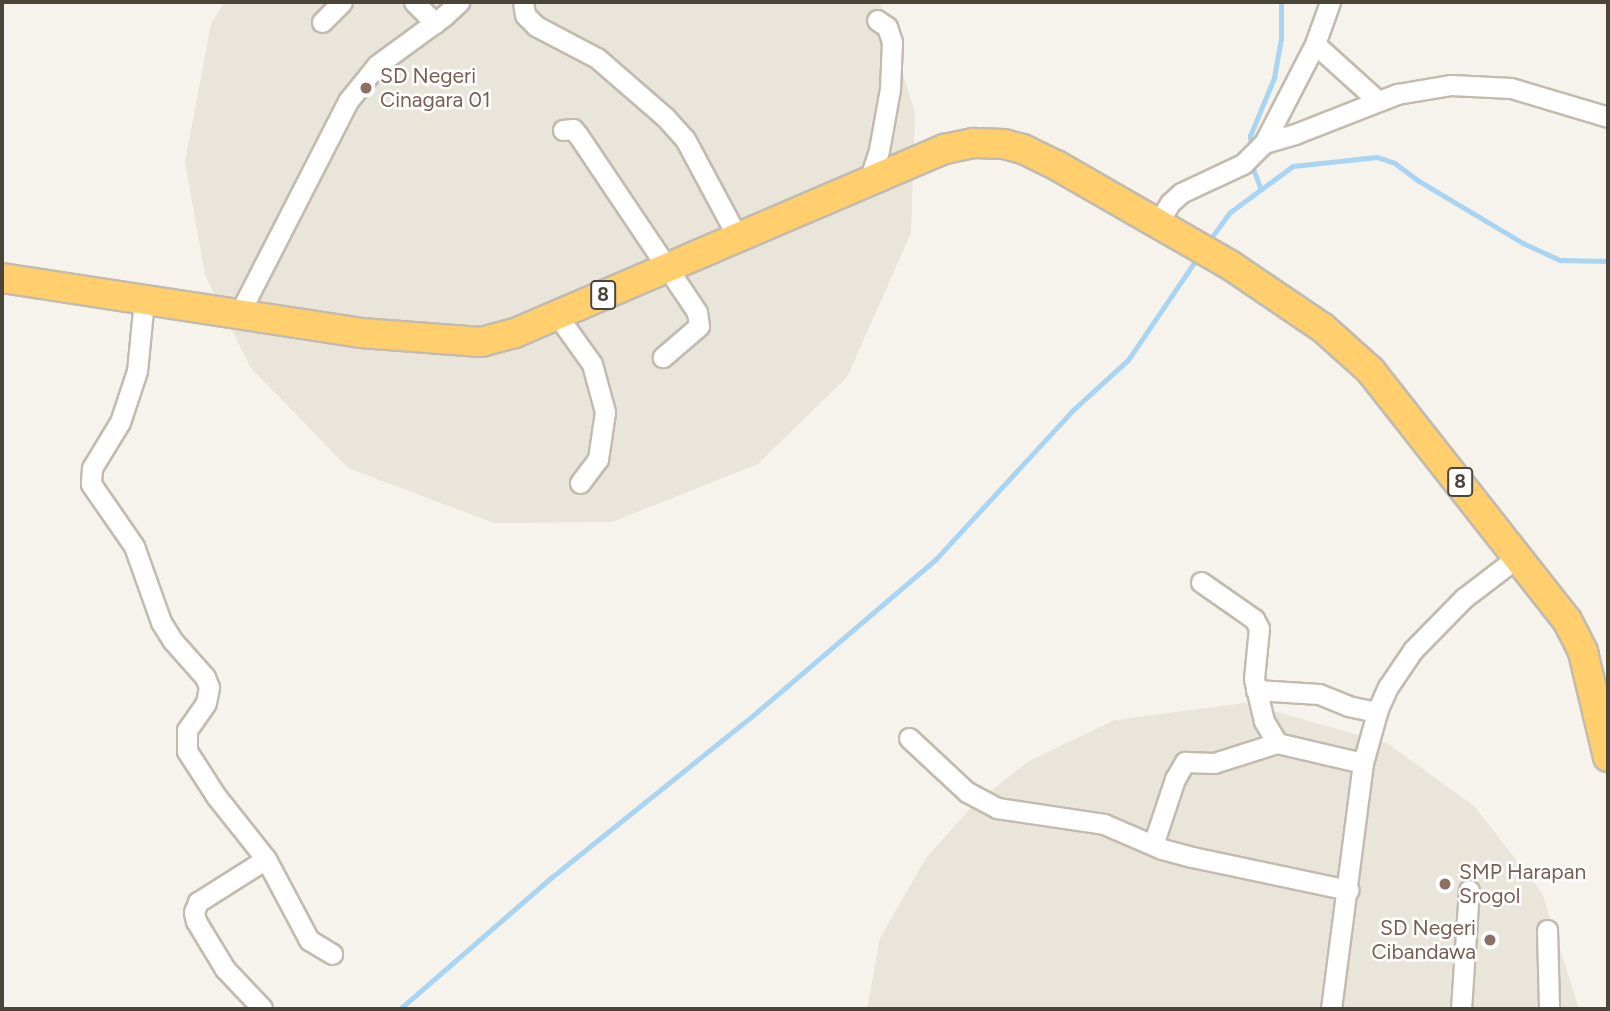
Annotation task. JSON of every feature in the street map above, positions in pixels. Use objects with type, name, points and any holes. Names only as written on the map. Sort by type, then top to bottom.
[{"type":"highway","name":"8","points":[[2,278],[361,333],[481,342],[515,333],[946,149],[974,142],[1004,144],[1056,164],[1230,265],[1323,328],[1359,359],[1399,404],[1519,556],[1576,635],[1601,691],[1608,757]]},
{"type":"street","points":[[321,22],[342,2]]},
{"type":"street","points":[[414,2],[435,23]]},
{"type":"street","points":[[237,316],[348,102],[377,65],[459,2]]},
{"type":"street","points":[[523,2],[525,15],[536,26],[597,58],[666,118],[685,139],[737,236]]},
{"type":"street","points":[[1162,225],[1170,203],[1181,193],[1243,164],[1264,143],[1315,44],[1330,2]]},
{"type":"street","points":[[869,181],[881,139],[891,78],[891,35],[877,20]]},
{"type":"street","points":[[1315,44],[1378,101]]},
{"type":"street","points":[[1264,143],[1295,134],[1397,93],[1474,85],[1536,94],[1608,117]]},
{"type":"street","points":[[563,130],[573,129],[579,135],[697,312],[699,322],[694,331],[663,357]]},
{"type":"street","points":[[144,300],[137,371],[120,422],[92,468],[91,484],[134,546],[161,622],[173,641],[205,677],[209,696],[187,730],[187,751],[216,796],[266,859],[302,931],[316,946],[332,954]]},
{"type":"street","points":[[557,315],[592,364],[605,412],[598,459],[580,483]]},
{"type":"street","points":[[1331,1009],[1349,890],[1363,763],[1377,712],[1388,687],[1413,650],[1464,598],[1519,556]]},
{"type":"street","points":[[1201,582],[1254,619],[1259,628],[1255,690],[1264,721],[1277,743]]},
{"type":"street","points":[[1255,690],[1319,694],[1348,706],[1377,712]]},
{"type":"street","points":[[909,738],[948,777],[981,802],[1010,813],[1104,824],[1192,858],[1349,890]]},
{"type":"street","points":[[1153,845],[1182,764],[1214,763],[1277,743],[1363,763]]},
{"type":"street","points":[[262,1009],[225,969],[196,921],[194,912],[198,902],[266,859]]},
{"type":"street","points":[[1461,1009],[1469,890]]},
{"type":"street","points":[[1547,930],[1549,1009]]},
{"type":"shaded area","points":[[224,2],[880,2],[915,113],[911,233],[847,377],[758,464],[612,522],[494,523],[348,468],[250,367],[205,275],[185,162],[211,24]]},
{"type":"shaded area","points":[[1245,703],[1387,743],[1474,806],[1542,893],[1579,1009],[867,1009],[880,938],[926,858],[975,803],[1029,761],[1115,720]]},
{"type":"waterway","points":[[1251,146],[1250,136],[1274,78],[1281,40],[1281,2]]},
{"type":"waterway","points":[[1209,241],[1229,213],[1293,166],[1377,157],[1395,163],[1419,181],[1523,243],[1560,260],[1608,261]]},
{"type":"waterway","points":[[1252,165],[1261,189]]},
{"type":"waterway","points":[[400,1009],[552,877],[757,712],[936,559],[1071,412],[1128,360],[1198,257]]},
{"type":"place","name":"SD Negeri Cinagara 01","points":[[366,88]]},
{"type":"place","name":"SMP Harapan Srogol","points":[[1445,884]]},
{"type":"place","name":"SD Negeri Cibandawa","points":[[1490,940]]}]
